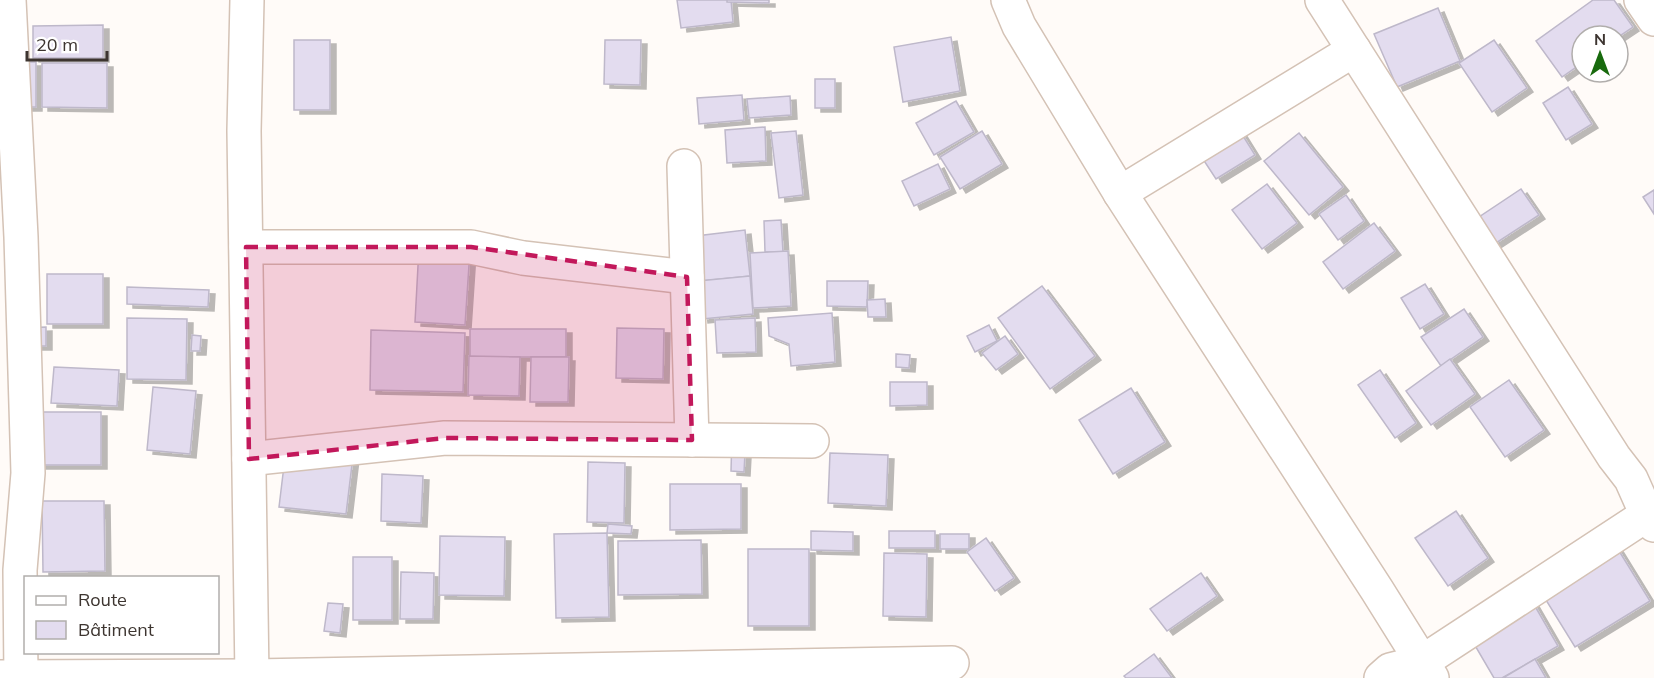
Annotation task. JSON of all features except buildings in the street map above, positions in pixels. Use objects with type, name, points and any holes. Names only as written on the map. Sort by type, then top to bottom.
[{"type":"street","points":[[9,0],[14,473],[21,570],[14,677],[252,677],[952,663]]},
{"type":"street","points":[[247,0],[244,130],[252,677]]},
{"type":"street","points":[[1008,0],[1019,26],[1120,194],[1427,670]]},
{"type":"street","points":[[1322,0],[1614,458],[1631,479],[1652,517],[1427,670],[1390,670],[1381,678]]},
{"type":"street","points":[[1120,194],[1354,50]]},
{"type":"street","points":[[684,166],[692,440]]},
{"type":"street","points":[[246,247],[471,247],[523,258],[687,277]]},
{"type":"street","points":[[249,459],[445,438],[812,441]]},
{"type":"highlighted area","points":[[246,247],[471,247],[687,277],[692,440],[445,438],[249,459]]}]
